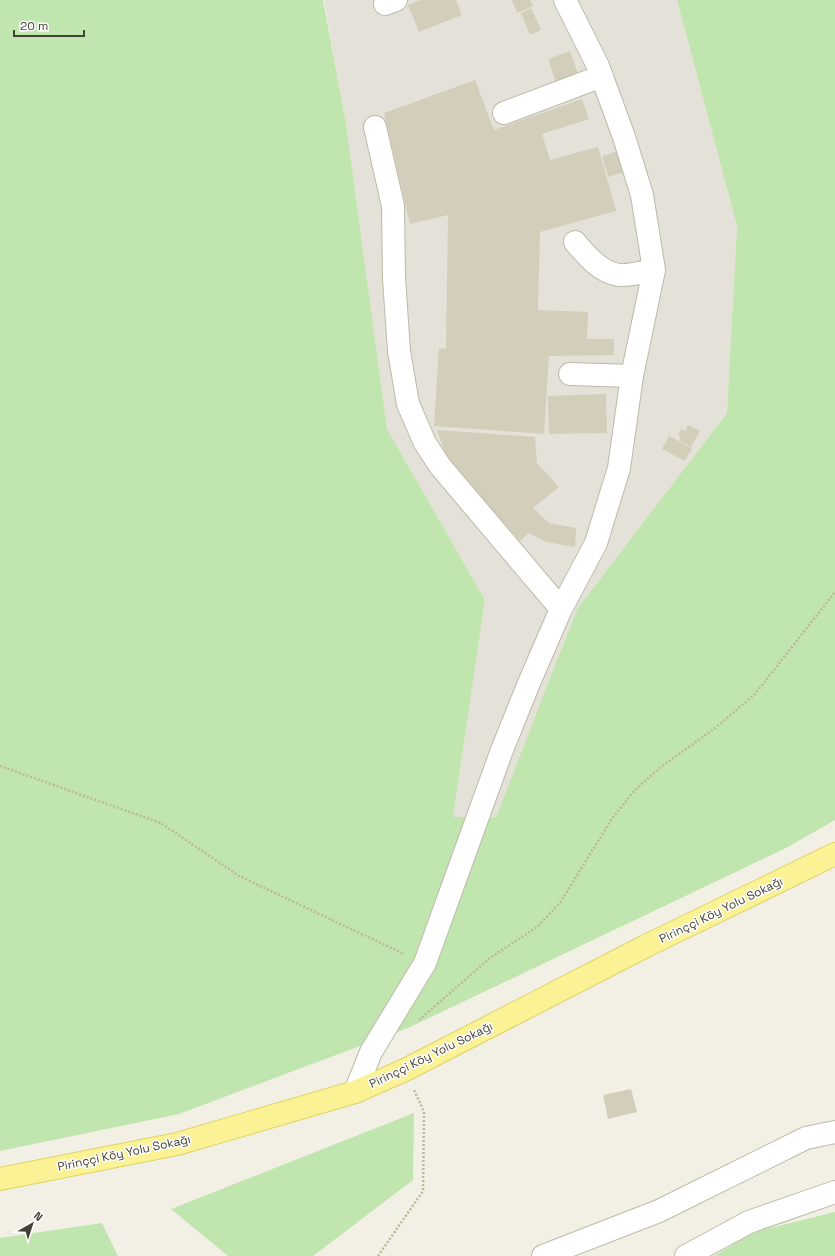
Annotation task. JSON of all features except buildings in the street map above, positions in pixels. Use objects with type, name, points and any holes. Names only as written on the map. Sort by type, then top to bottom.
[{"type":"main road","name":"Pirinççi Köy Yolu Sokağı","points":[[0,1179],[177,1144],[355,1092],[405,1070],[644,947],[835,854]]},
{"type":"lane","points":[[355,1092],[371,1052],[426,963],[502,750],[561,609],[596,543],[619,468],[632,376],[654,270],[642,195],[624,137],[602,76],[565,0]]},
{"type":"lane","points":[[504,113],[602,76]]},
{"type":"lane","points":[[375,127],[393,206],[394,278],[399,351],[408,404],[425,443],[440,466],[561,609]]},
{"type":"lane","points":[[575,242],[596,264],[608,271],[620,275],[654,270]]},
{"type":"lane","points":[[570,374],[632,376]]},
{"type":"lane","points":[[543,1256],[659,1211],[806,1138],[835,1132]]},
{"type":"lane","points":[[686,1256],[749,1222],[835,1192]]},
{"type":"path","points":[[414,1023],[427,1015],[455,988],[490,958],[537,927],[560,903],[611,820],[634,791],[661,767],[714,730],[755,694],[835,592]]},
{"type":"path","points":[[0,766],[161,823],[239,876],[382,945],[426,963]]},
{"type":"path","points":[[378,1256],[424,1191],[424,1112],[405,1070]]},
{"type":"shaded area","points":[[324,0],[677,0],[737,226],[727,413],[577,609],[496,817],[453,817],[485,600],[387,429],[346,123]]},
{"type":"green space","points":[[0,0],[323,0],[346,123],[387,429],[485,600],[453,817],[496,817],[577,609],[727,413],[737,226],[677,0],[835,0],[835,820],[786,848],[408,1028],[179,1114],[0,1151]]},
{"type":"green space","points":[[414,1113],[413,1180],[313,1256],[228,1256],[171,1209]]},
{"type":"green space","points":[[835,1212],[835,1256],[714,1256],[754,1232]]},
{"type":"green space","points":[[102,1223],[118,1256],[0,1256],[0,1238]]}]
